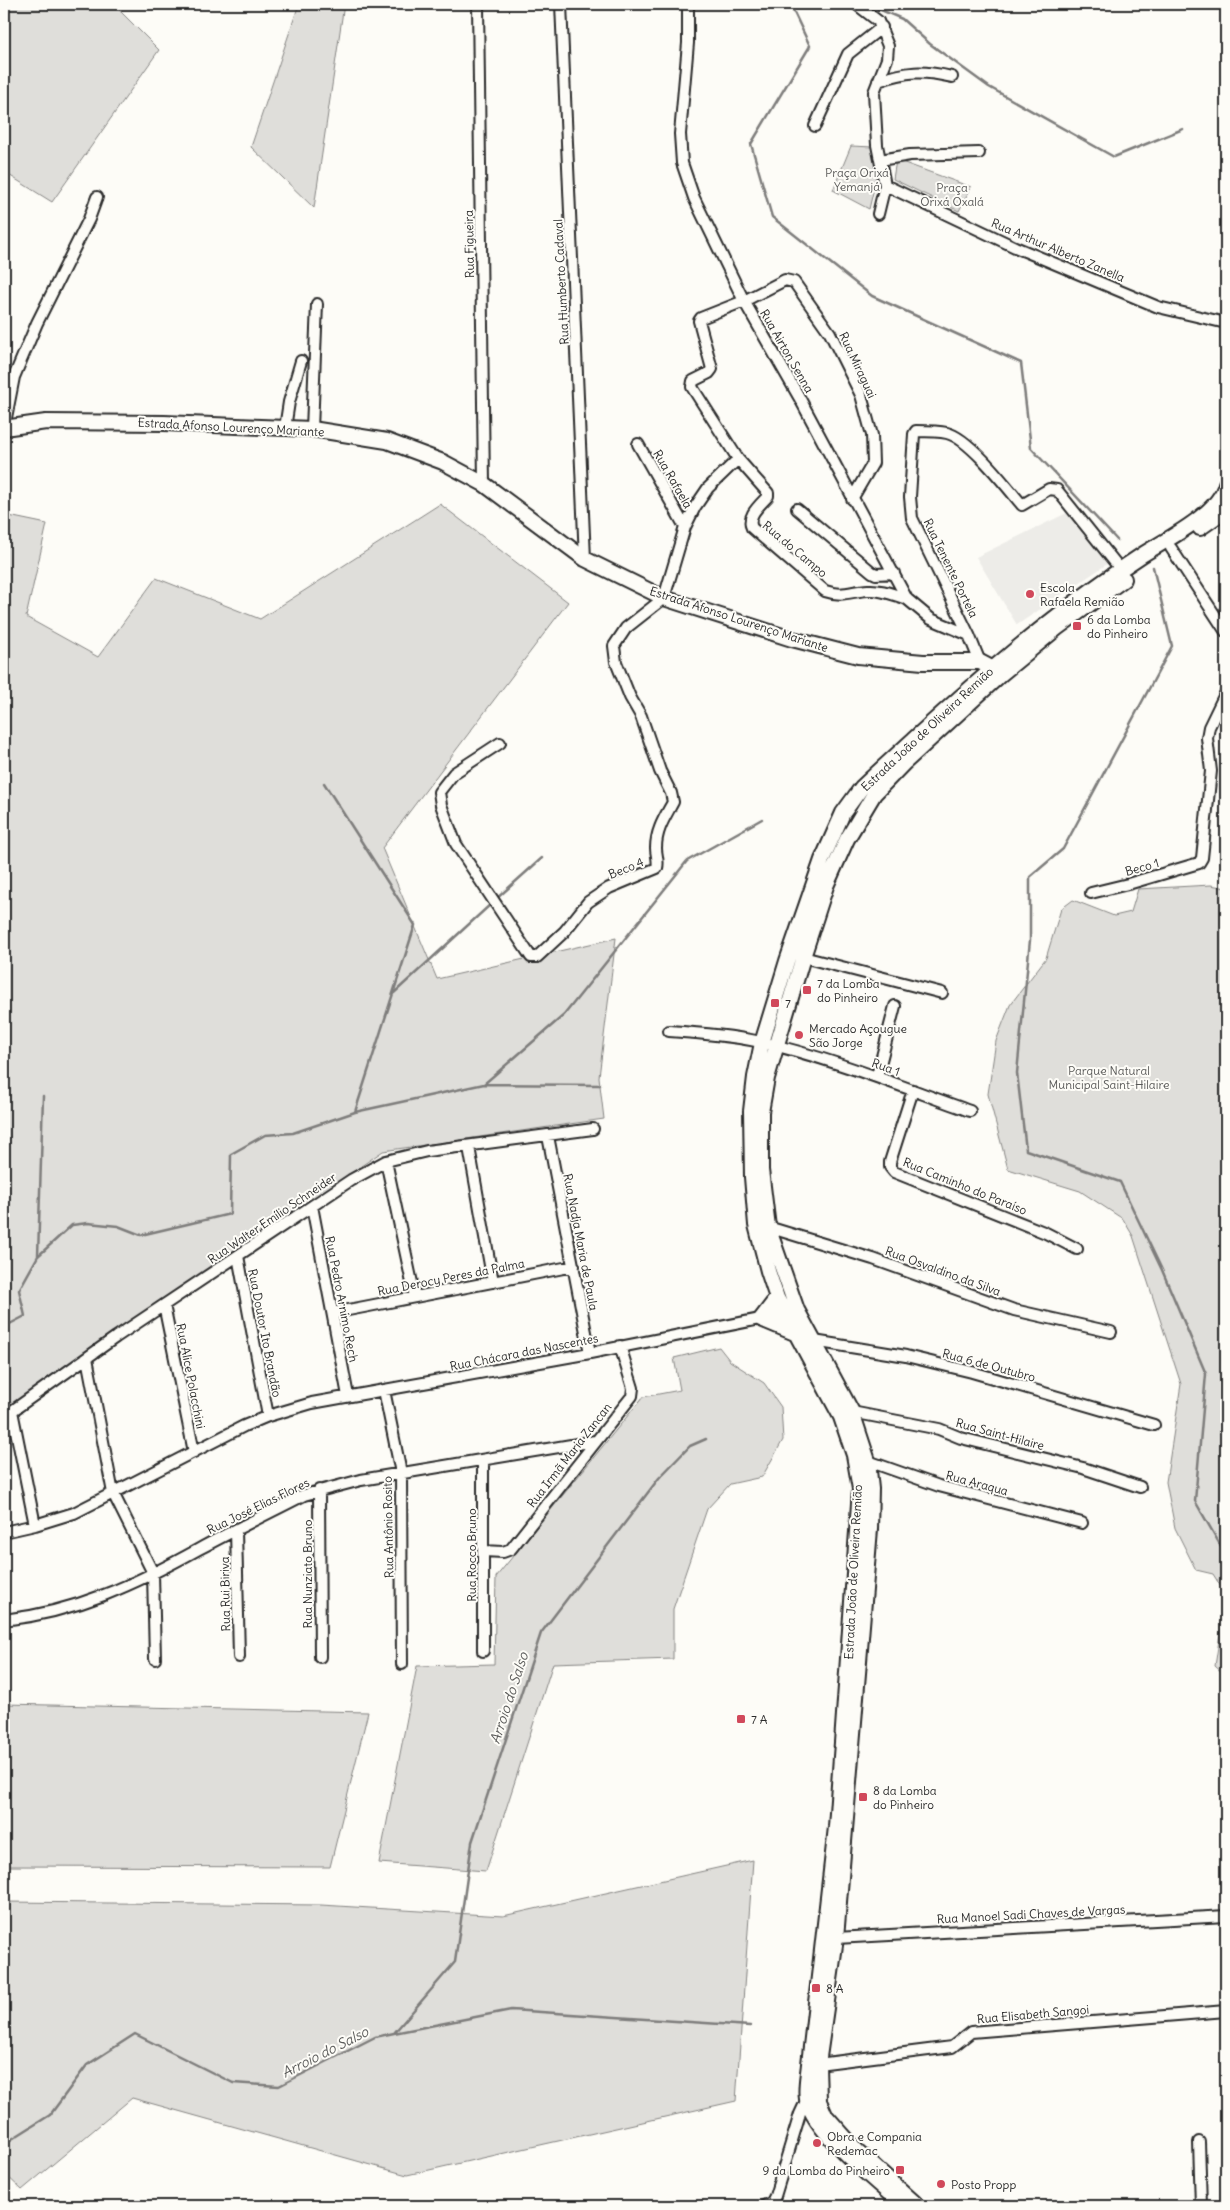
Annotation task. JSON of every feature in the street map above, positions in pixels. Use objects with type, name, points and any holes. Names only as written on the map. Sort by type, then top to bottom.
[{"type":"main road","name":"Estrada Afonso Lourenço Mariante","points":[[4,428],[56,422],[164,423],[312,429],[387,441],[443,462],[484,484],[586,559],[664,598],[792,639],[858,656],[923,662],[980,662],[997,671]]},
{"type":"main road","name":"Estrada João de Oliveira Remião","points":[[807,2099],[809,2064],[836,1827],[864,1529],[871,1489],[868,1461],[852,1412],[797,1310],[768,1227],[761,1170],[761,1112],[769,1045],[787,961],[822,860],[843,813],[862,786],[1074,603],[1121,570],[1171,548],[1220,514],[1226,494]]},
{"type":"main road","name":"Estrada João de Oliveira Remião","points":[[918,2206],[856,2150],[825,2115],[819,2101],[818,2064],[836,1938],[864,1529],[854,1455],[841,1417],[777,1298],[756,1225],[752,1177],[751,1111],[755,1077],[803,957],[834,865],[847,838],[874,794],[997,671],[1057,628],[1138,563],[1203,515],[1226,494]]},
{"type":"main road","points":[[768,1227],[785,1314],[839,1387]]},
{"type":"main road","points":[[777,1298],[761,1319],[797,1334]]},
{"type":"main road","points":[[807,2099],[813,2113],[823,2128],[850,2158],[904,2206]]},
{"type":"street","name":"Rua Figueira","points":[[478,4],[484,484]]},
{"type":"street","name":"Rua Humberto Cadaval","points":[[561,4],[586,559]]},
{"type":"street","name":"Rua Airton Senna","points":[[688,4],[688,43],[680,134],[682,163],[694,198],[744,301],[799,397],[907,599],[931,619],[969,635]]},
{"type":"street","points":[[856,4],[870,13],[882,27],[888,46],[887,59],[874,92],[876,145],[885,185],[878,214]]},
{"type":"street","points":[[816,126],[848,54],[882,27]]},
{"type":"street","points":[[878,81],[902,73],[914,72],[952,77]]},
{"type":"street","points":[[880,160],[910,155],[979,153]]},
{"type":"street","name":"Rua Arthur Alberto Zanella","points":[[885,185],[1015,247],[1158,307],[1226,323]]},
{"type":"street","points":[[4,428],[14,378],[37,323],[89,219],[97,197]]},
{"type":"street","name":"Rua Miraguai","points":[[744,301],[789,280],[794,282],[830,333],[861,395],[872,435],[873,463],[852,499]]},
{"type":"street","points":[[664,598],[685,527],[695,507],[708,488],[738,459],[691,383],[709,373],[712,368],[699,321],[704,316],[744,301]]},
{"type":"street","points":[[312,429],[317,304]]},
{"type":"street","points":[[285,428],[289,402],[301,361]]},
{"type":"street","name":"Rua Tenente Portela","points":[[969,635],[912,518],[910,497],[914,434],[916,431],[948,433],[961,441],[993,470],[1022,505],[1049,489],[1057,490],[1121,570]]},
{"type":"street","name":"Rua Rafaela","points":[[638,444],[685,527]]},
{"type":"street","name":"Rua do Campo","points":[[738,459],[768,493],[768,496],[751,517],[749,523],[752,528],[825,591],[838,595],[867,590],[881,590],[907,599]]},
{"type":"street","points":[[797,509],[872,572],[876,574],[894,573]]},
{"type":"street","points":[[1171,548],[1226,632]]},
{"type":"street","name":"Beco 4","points":[[500,743],[454,773],[438,792],[456,844],[531,957],[537,957],[564,932],[588,902],[609,888],[657,868],[659,863],[656,850],[656,836],[673,802],[641,716],[630,697],[616,662],[614,646],[626,628],[664,598]]},
{"type":"street","points":[[969,635],[980,662]]},
{"type":"street","name":"Beco 1","points":[[1091,892],[1128,884],[1199,863],[1202,858],[1211,771],[1207,738],[1226,692]]},
{"type":"street","points":[[803,957],[942,993]]},
{"type":"street","points":[[877,1076],[895,1006]]},
{"type":"street","name":"Rua 1","points":[[669,1031],[715,1035],[769,1045],[877,1076],[970,1111]]},
{"type":"street","name":"Rua Caminho do Paraíso","points":[[913,1090],[890,1162],[890,1167],[894,1172],[1046,1233],[1077,1248]]},
{"type":"street","name":"Rua Walter Emílio Schneider","points":[[4,1420],[12,1411],[164,1305],[351,1180],[386,1161],[428,1151],[593,1129]]},
{"type":"street","name":"Rua Nadja Maria de Paula","points":[[548,1136],[590,1353]]},
{"type":"street","points":[[469,1147],[493,1282]]},
{"type":"street","points":[[386,1161],[415,1297]]},
{"type":"street","name":"Rua Pedro Arnimo Rech","points":[[312,1206],[348,1396]]},
{"type":"street","name":"Rua Osvaldino da Silva","points":[[768,1227],[873,1259],[1014,1310],[1111,1332]]},
{"type":"street","name":"Rua Doutor Ito Brandão","points":[[238,1256],[268,1416]]},
{"type":"street","name":"Rua Derocy Peres da Palma","points":[[333,1313],[574,1266]]},
{"type":"street","name":"Rua Alice Polacchini","points":[[164,1305],[194,1452]]},
{"type":"street","name":"Rua Chácara das Nascentes","points":[[4,1532],[74,1513],[268,1416],[312,1403],[590,1353],[785,1314]]},
{"type":"street","name":"Rua 6 de Outubro","points":[[814,1341],[906,1356],[962,1370],[1154,1425]]},
{"type":"street","name":"Rua Irmã Maria Zancan","points":[[484,1551],[502,1552],[511,1549],[633,1392],[620,1346]]},
{"type":"street","points":[[87,1358],[113,1493],[153,1573],[155,1658]]},
{"type":"street","name":"Rua Antônio Rosito","points":[[384,1390],[401,1474],[402,1664]]},
{"type":"street","points":[[12,1411],[35,1525]]},
{"type":"street","name":"Rua Saint-Hilaire","points":[[852,1412],[940,1430],[961,1438],[1083,1468],[1140,1488]]},
{"type":"street","name":"Rua José Elias Flores","points":[[4,1620],[42,1615],[91,1601],[153,1573],[304,1495],[319,1490],[595,1441]]},
{"type":"street","name":"Rua Rocco Bruno","points":[[484,1460],[484,1651]]},
{"type":"street","name":"Rua Araqua","points":[[868,1461],[939,1486],[1082,1523]]},
{"type":"street","name":"Rua Nunziato Bruno","points":[[319,1490],[320,1657]]},
{"type":"street","name":"Rua Rui Biriva","points":[[236,1530],[239,1657]]},
{"type":"street","name":"Rua Manoel Sadi Chaves de Vargas","points":[[836,1938],[1226,1916]]},
{"type":"street","name":"Rua Elisabeth Sangoi","points":[[818,2064],[952,2047],[971,2032],[1226,2011]]},
{"type":"street","points":[[764,2206],[772,2202],[775,2196],[800,2114],[807,2099]]},
{"type":"street","points":[[1200,2142],[1202,2206]]},
{"type":"shaded area","name":"Escola Rafaela Remião","points":[[1073,510],[1107,564],[1017,625],[976,557]]},
{"type":"green space","points":[[4,4],[113,4],[159,50],[52,202],[4,172]]},
{"type":"green space","points":[[299,4],[344,4],[314,208],[251,147]]},
{"type":"green space","name":"Praça Orixá Yemanjá","points":[[851,146],[873,147],[876,180],[869,209],[833,190]]},
{"type":"green space","name":"Praça Orixá Oxalá","points":[[896,160],[971,187],[959,211],[893,179]]},
{"type":"green space","points":[[440,504],[568,602],[382,848],[437,979],[616,938],[599,1077],[604,1119],[383,1151],[4,1412],[4,515],[47,524],[26,617],[98,657],[156,578],[260,619]]},
{"type":"green space","name":"Parque Natural Municipal Saint-Hilaire","points":[[1211,885],[1226,888],[1226,1595],[1213,1574],[1196,1570],[1175,1528],[1166,1482],[1181,1384],[1133,1236],[1123,1219],[1080,1191],[1008,1169],[988,1094],[996,1041],[1010,1005],[1046,958],[1061,909],[1073,900],[1114,916],[1131,912],[1138,889]]},
{"type":"green space","points":[[719,1347],[730,1361],[764,1383],[781,1407],[783,1440],[762,1477],[730,1484],[707,1509],[673,1609],[673,1659],[553,1663],[486,1871],[379,1863],[417,1666],[494,1664],[496,1577],[643,1397],[680,1390],[674,1358]]},
{"type":"green space","points":[[1226,1595],[1226,1676],[1215,1666]]},
{"type":"green space","points":[[4,1704],[368,1712],[330,1867],[4,1866]]},
{"type":"green space","points":[[753,1860],[736,2101],[407,2175],[132,2098],[22,2190],[4,2173],[4,1902],[321,1905],[503,1916]]},
{"type":"waterway","points":[[790,4],[810,46],[751,144],[772,217],[872,296],[1021,363],[1031,448],[1117,540]]},
{"type":"waterway","points":[[867,4],[902,19],[930,44],[989,87],[1114,157],[1183,129]]},
{"type":"waterway","points":[[1153,567],[1172,646],[1063,849],[1030,877],[1030,940],[1017,1073],[1026,1150],[1120,1182],[1162,1270],[1206,1374],[1195,1501],[1226,1555]]},
{"type":"waterway","points":[[324,783],[415,925],[355,1112]]},
{"type":"waterway","points":[[484,1084],[564,1015],[687,861],[762,819]]},
{"type":"waterway","points":[[495,900],[542,858]]},
{"type":"waterway","points":[[394,993],[491,904]]},
{"type":"waterway","points":[[4,1327],[25,1316],[19,1290],[38,1256],[72,1225],[88,1223],[118,1226],[141,1235],[230,1214],[231,1154],[265,1135],[293,1133],[355,1112],[484,1084],[600,1085]]},
{"type":"waterway","points":[[38,1256],[43,1096]]},
{"type":"waterway","name":"Arroio do Salso","points":[[4,2144],[50,2115],[87,2065],[135,2034],[233,2083],[279,2086],[375,2037],[394,2033],[455,1962],[472,1842],[541,1633],[659,1478],[690,1446],[706,1439]]},
{"type":"waterway","points":[[394,2033],[511,2010],[750,2026]]},
{"type":"place","name":"Escola Rafaela Remião","points":[[1030,594]]},
{"type":"place","name":"6 da Lomba do Pinheiro","points":[[1077,626]]},
{"type":"place","name":"7 da Lomba do Pinheiro","points":[[807,990]]},
{"type":"place","name":"7","points":[[775,1003]]},
{"type":"place","name":"Mercado Açougue São Jorge","points":[[799,1035]]},
{"type":"place","name":"7 A","points":[[741,1719]]},
{"type":"place","name":"8 da Lomba do Pinheiro","points":[[863,1797]]},
{"type":"place","name":"8 A","points":[[816,1988]]},
{"type":"place","name":"Obra e Compania Redemac","points":[[817,2143]]},
{"type":"place","name":"9 da Lomba do Pinheiro","points":[[900,2170]]},
{"type":"place","name":"Posto Propp","points":[[941,2184]]}]
